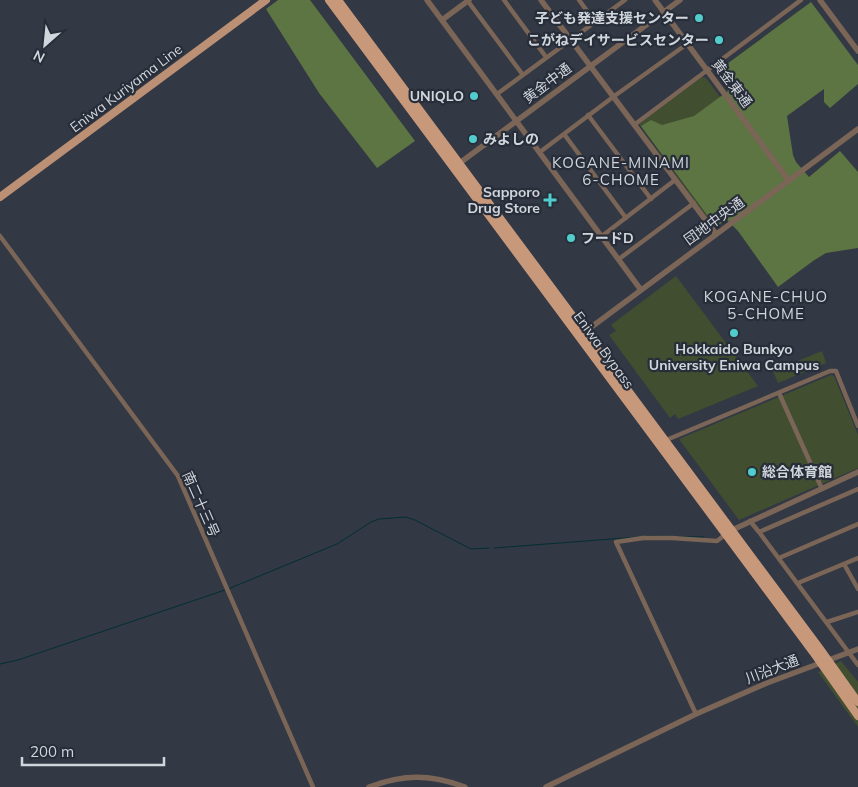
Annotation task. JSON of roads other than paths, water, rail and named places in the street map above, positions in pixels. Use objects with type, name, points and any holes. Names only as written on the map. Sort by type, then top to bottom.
[{"type":"highway","name":"Eniwa Bypass","points":[[329,0],[456,166],[729,532],[829,660],[858,702]]},
{"type":"highway","name":"Eniwa Bypass","points":[[338,0],[456,166]]},
{"type":"highway","name":"Eniwa Bypass","points":[[581,334],[664,441],[858,716]]},
{"type":"main road","name":"Eniwa Kuriyama Line","points":[[0,197],[266,0]]},
{"type":"street","points":[[427,0],[642,290]]},
{"type":"street","points":[[442,20],[468,0],[523,75]]},
{"type":"street","points":[[504,0],[546,57]]},
{"type":"street","points":[[541,0],[716,234]]},
{"type":"street","points":[[579,0],[595,22]]},
{"type":"street","points":[[615,0],[618,5]]},
{"type":"street","points":[[497,94],[625,0]]},
{"type":"street","name":"黄金東通","points":[[655,0],[789,181]]},
{"type":"street","name":"黄金中通","points":[[456,166],[680,0]]},
{"type":"street","points":[[634,125],[801,0]]},
{"type":"street","points":[[820,0],[858,51]]},
{"type":"street","points":[[540,152],[687,44]]},
{"type":"street","points":[[588,115],[651,199]]},
{"type":"street","name":"団地中央通","points":[[581,334],[858,129]]},
{"type":"street","points":[[564,134],[626,218]]},
{"type":"street","points":[[602,236],[676,180]]},
{"type":"street","points":[[619,260],[694,203]]},
{"type":"street","name":"南二十三号","points":[[0,236],[178,476],[312,787]]},
{"type":"street","points":[[664,441],[836,371],[858,426]]},
{"type":"street","points":[[779,393],[822,489]]},
{"type":"street","points":[[696,714],[616,542],[642,538],[717,541],[729,532],[858,472]]},
{"type":"street","points":[[759,532],[858,489]]},
{"type":"street","points":[[750,522],[798,583],[858,665]]},
{"type":"street","points":[[779,558],[858,524]]},
{"type":"street","points":[[798,583],[858,558]]},
{"type":"street","points":[[844,564],[858,589]]},
{"type":"street","points":[[826,622],[858,612]]},
{"type":"street","name":"川沿大通","points":[[546,787],[696,714],[767,683],[858,650]]},
{"type":"street","points":[[369,787],[396,778],[411,776],[440,779],[465,787]]},
{"type":"waterway","points":[[228,589],[337,544],[371,522],[379,519],[406,517],[471,549],[489,548]]},
{"type":"waterway","points":[[647,536],[704,537]]},
{"type":"waterway","points":[[494,548],[638,537]]},
{"type":"waterway","points":[[0,664],[18,660],[225,590]]},
{"type":"place","name":"子ども発達支援センター","points":[[699,18]]},
{"type":"place","name":"こがねデイサービスセンター","points":[[719,40]]},
{"type":"place","name":"UNIQLO","points":[[474,96]]},
{"type":"place","name":"みよしの","points":[[473,139]]},
{"type":"place","name":"Sapporo Drug Store","points":[[550,200]]},
{"type":"place","name":"フードD","points":[[571,238]]},
{"type":"place","name":"Hokkaido Bunkyo University Eniwa Campus","points":[[734,333]]},
{"type":"place","name":"総合体育館","points":[[752,472]]},
{"type":"district","name":"KOGANE-MINAMI 6-CHOME","points":[[621,172]]},
{"type":"district","name":"KOGANE-CHUO 5-CHOME","points":[[766,306]]}]
